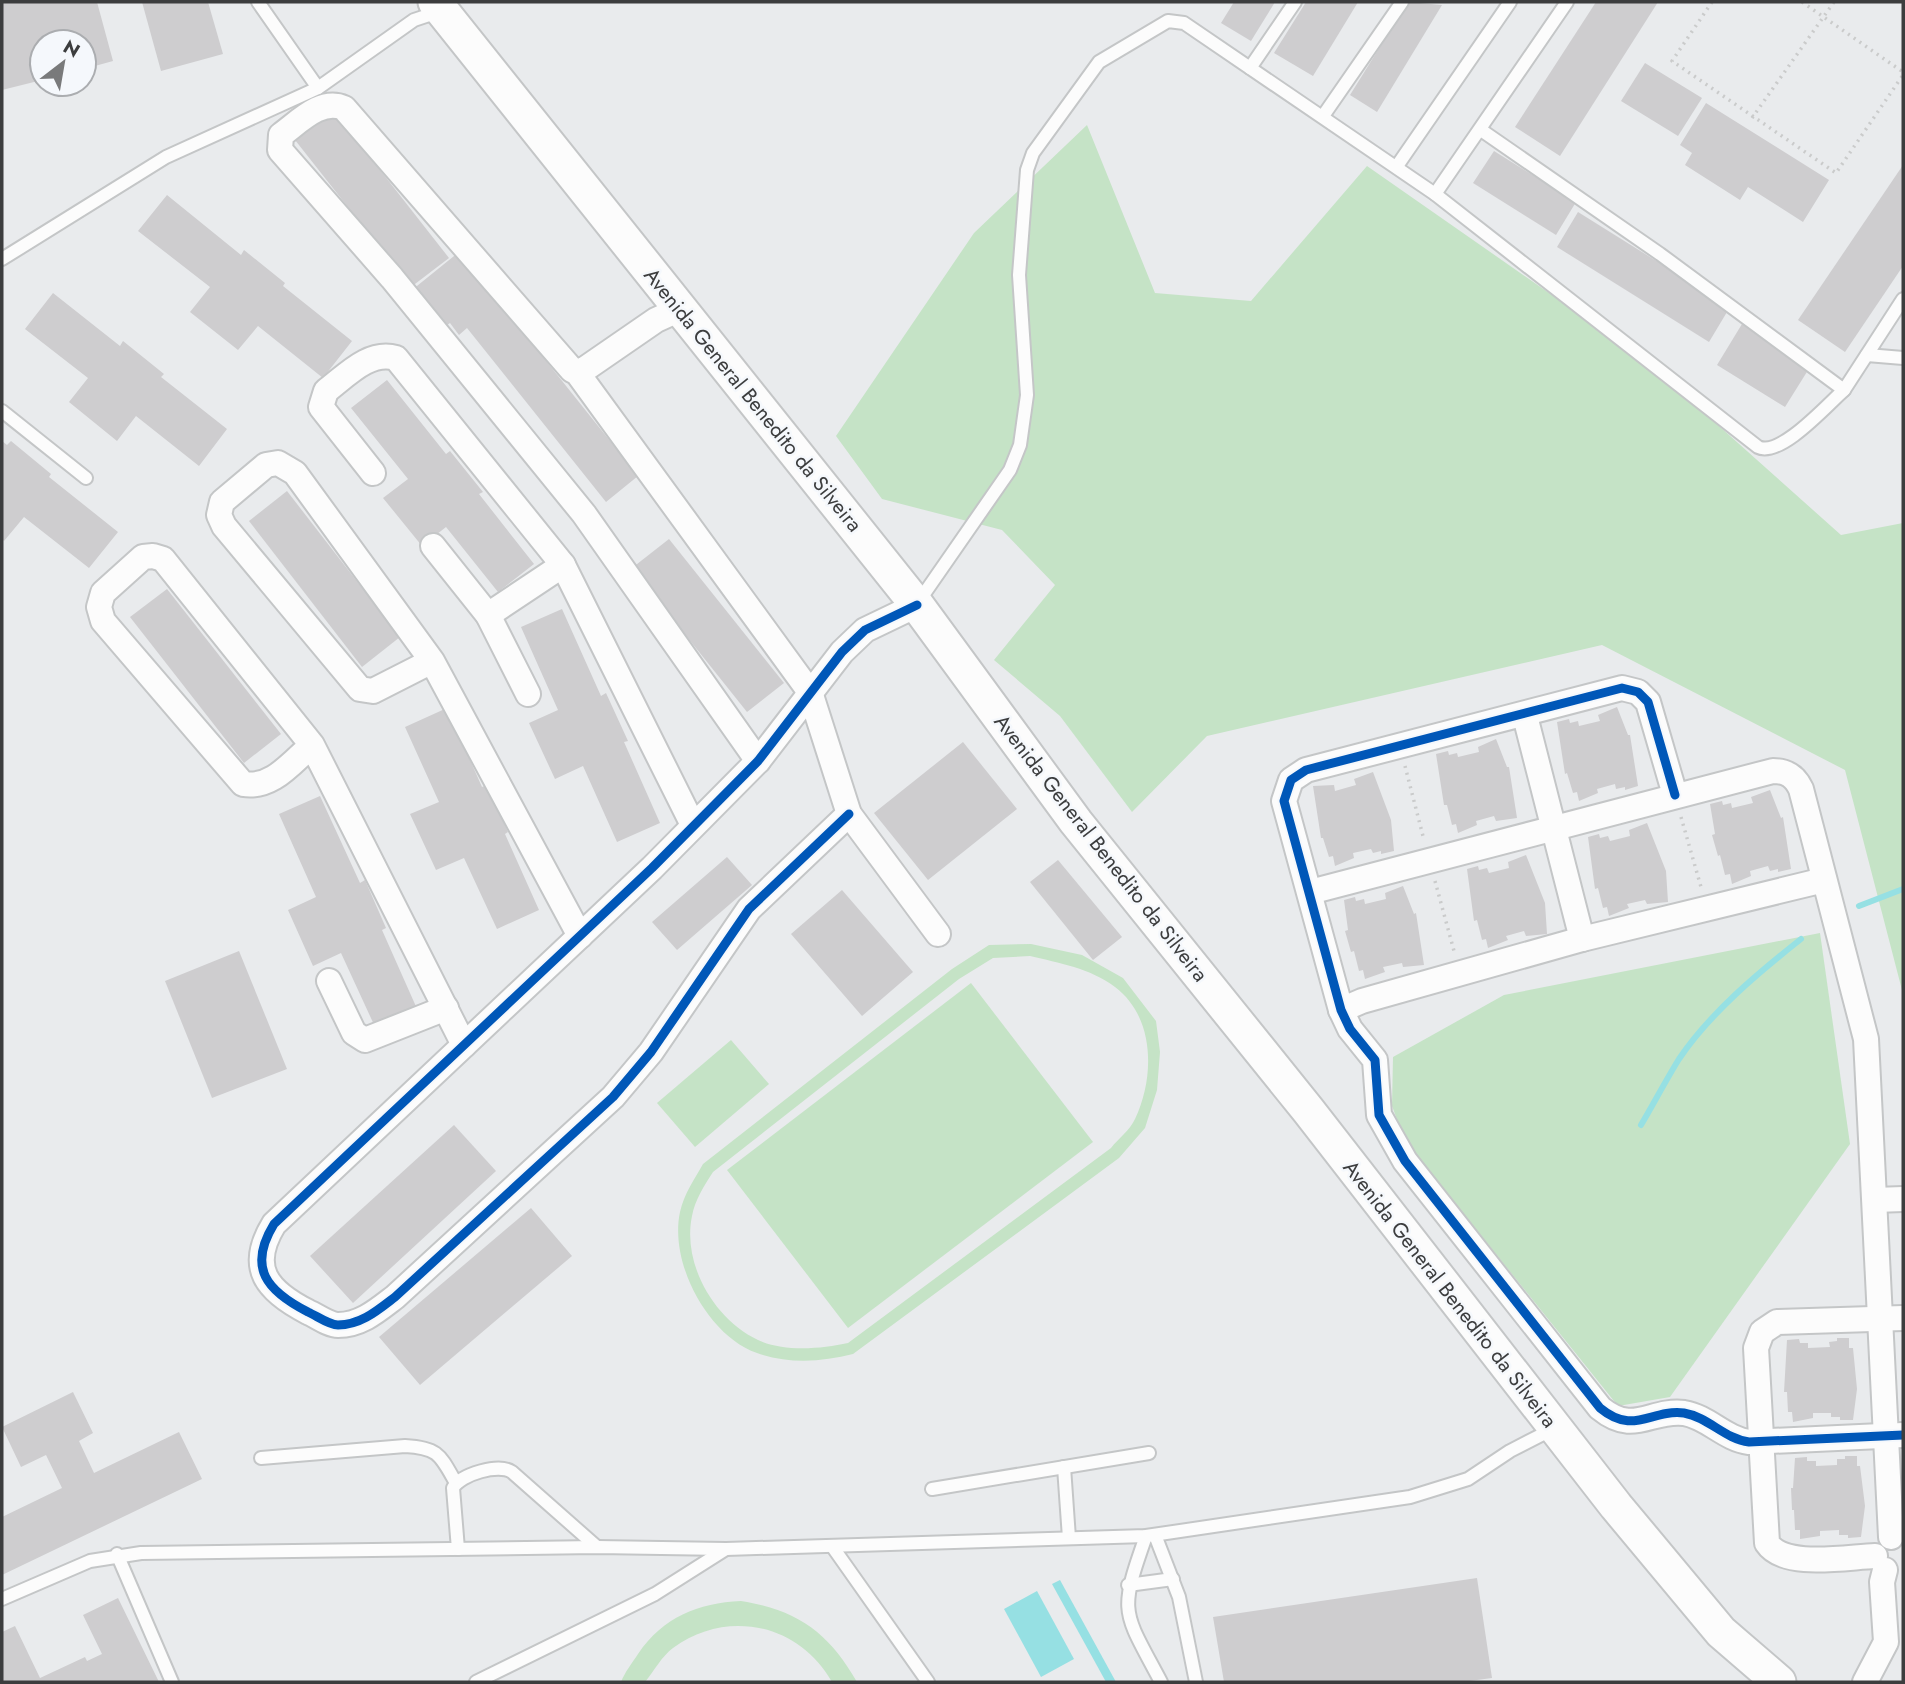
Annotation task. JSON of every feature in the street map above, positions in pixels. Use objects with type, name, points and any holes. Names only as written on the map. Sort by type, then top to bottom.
[{"type":"main road","name":"Avenida General Benedito da Silveira","points":[[438,6],[618,229],[678,310],[917,605],[1076,822],[1308,1110],[1555,1428],[1699,1606],[1734,1645],[1779,1682]]},
{"type":"street","points":[[758,761],[584,514],[392,278],[280,150],[281,135],[321,107],[336,105],[344,108],[568,368],[576,372],[810,692],[849,814],[938,934]]},
{"type":"street","points":[[576,372],[582,371],[656,320],[678,310]]},
{"type":"street","points":[[373,473],[321,407],[321,399],[326,391],[373,356],[384,354],[396,358],[563,565],[694,825]]},
{"type":"street","points":[[432,661],[373,691],[360,689],[224,526],[219,514],[222,502],[266,465],[278,463],[295,473],[432,661],[580,936]]},
{"type":"street","points":[[433,546],[488,615],[528,694]]},
{"type":"street","points":[[312,745],[269,782],[259,787],[243,784],[103,621],[99,607],[103,593],[143,558],[153,556],[163,559],[312,745],[464,1045]]},
{"type":"street","points":[[488,615],[563,565]]},
{"type":"street","points":[[849,814],[749,909],[650,1052],[613,1097],[395,1297],[367,1319],[336,1325],[287,1301],[267,1284],[261,1260],[264,1240],[274,1224],[580,936],[758,761],[842,652],[865,630],[917,605]]},
{"type":"street","points":[[1675,795],[1647,702],[1638,692],[1616,690],[1525,716],[1306,770],[1294,776],[1286,789],[1284,801],[1341,1010],[1350,1029],[1375,1060],[1379,1115],[1398,1151],[1600,1408],[1626,1422],[1683,1413],[1737,1439],[1761,1442],[1895,1436]]},
{"type":"street","points":[[1525,716],[1582,939]]},
{"type":"street","points":[[1310,892],[1675,795],[1773,771],[1790,774],[1801,789],[1866,1039],[1875,1200],[1892,1318],[1895,1436],[1897,1539],[1877,1545],[1894,1567]]},
{"type":"street","points":[[1341,1010],[1362,1001],[1582,939],[1824,880]]},
{"type":"street","points":[[328,981],[354,1033],[365,1040],[446,1009]]},
{"type":"street","points":[[1875,1200],[1903,1199]]},
{"type":"street","points":[[1892,1318],[1777,1322],[1768,1326],[1758,1339],[1756,1348],[1764,1529],[1771,1550],[1790,1559],[1894,1567]]},
{"type":"street","points":[[1865,1682],[1886,1642],[1882,1582],[1894,1567]]},
{"type":"lane","points":[[258,2],[318,88]]},
{"type":"lane","points":[[1250,68],[1295,2]]},
{"type":"lane","points":[[1324,116],[1402,2]]},
{"type":"lane","points":[[1397,166],[1510,2]]},
{"type":"lane","points":[[1435,194],[1567,2]]},
{"type":"lane","points":[[2,259],[166,157],[318,88],[438,6]]},
{"type":"lane","points":[[917,605],[1010,470],[1020,445],[1027,395],[1019,275],[1027,170],[1033,153],[1099,62],[1168,21],[1184,23],[1397,166],[1766,451],[1807,425],[1843,390],[1903,299]]},
{"type":"lane","points":[[1481,130],[1660,254],[1843,390]]},
{"type":"lane","points":[[1867,355],[1903,358]]},
{"type":"lane","points":[[2,411],[86,478]]},
{"type":"lane","points":[[2,1599],[90,1561],[117,1554],[597,1546],[726,1549],[1150,1535],[1410,1497],[1468,1479],[1510,1451],[1555,1428]]},
{"type":"lane","points":[[261,1458],[405,1446],[428,1447],[441,1457],[456,1483]]},
{"type":"lane","points":[[932,1489],[1149,1453]]},
{"type":"lane","points":[[458,1549],[453,1488],[456,1483],[500,1467],[507,1469],[597,1546]]},
{"type":"lane","points":[[1064,1467],[1069,1538]]},
{"type":"lane","points":[[1150,1535],[1180,1597],[1196,1682]]},
{"type":"lane","points":[[1150,1535],[1128,1585],[1128,1619],[1161,1682]]},
{"type":"lane","points":[[832,1546],[928,1682]]},
{"type":"lane","points":[[476,1682],[655,1594],[726,1549]]},
{"type":"lane","points":[[117,1554],[172,1682]]},
{"type":"lane","points":[[1128,1585],[1173,1579]]},
{"type":"path","points":[[1712,2],[1672,61],[1836,173],[1903,74],[1802,2]]},
{"type":"path","points":[[1752,118],[1834,2]]},
{"type":"path","points":[[1675,795],[1706,909]]},
{"type":"green space","points":[[1087,125],[1155,293],[1251,301],[1367,166],[1645,360],[1841,535],[1903,523],[1903,994],[1845,770],[1602,645],[1207,736],[1132,812],[1060,716],[994,660],[1055,585],[1002,530],[882,499],[836,436],[974,233]]},
{"type":"green space","points":[[1820,933],[1850,1144],[1670,1397],[1618,1406],[1405,1141],[1392,1106],[1393,1057],[1504,995]]},
{"type":"green space","points":[[1031,944],[1082,955],[1123,978],[1156,1021],[1160,1052],[1157,1090],[1145,1128],[1119,1158],[853,1354],[817,1360],[781,1359],[757,1353],[739,1344],[708,1314],[696,1295],[680,1253],[680,1212],[703,1164],[952,969],[989,945]],"holes":[[[1030,956],[1074,967],[1105,980],[1128,1000],[1138,1014],[1148,1049],[1148,1067],[1142,1102],[1130,1127],[1111,1148],[848,1343],[790,1348],[768,1344],[742,1331],[715,1304],[697,1271],[692,1253],[690,1234],[693,1210],[713,1172],[959,979],[993,958]]]},
{"type":"green space","points":[[971,983],[1093,1142],[848,1328],[727,1170]]},
{"type":"green space","points":[[731,1040],[769,1084],[695,1147],[657,1103]]},
{"type":"green space","points":[[741,1601],[779,1611],[810,1626],[835,1650],[857,1682],[832,1682],[818,1662],[781,1635],[760,1628],[738,1626],[716,1628],[673,1648],[645,1682],[621,1682],[648,1641],[670,1621],[710,1605]]},
{"type":"water","points":[[1060,1580],[1116,1682],[1106,1682],[1052,1584]]},
{"type":"water","points":[[1037,1591],[1074,1659],[1041,1677],[1004,1609]]},
{"type":"building","points":[[2,2],[97,2],[113,61],[98,65],[98,28],[28,28],[28,84],[2,90]]},
{"type":"building","points":[[142,2],[208,2],[223,54],[161,71]]},
{"type":"building","points":[[1234,2],[1275,2],[1251,41],[1221,23]]},
{"type":"building","points":[[1306,2],[1358,2],[1313,76],[1274,53]]},
{"type":"building","points":[[1408,2],[1442,5],[1377,112],[1350,95]]},
{"type":"building","points":[[1596,2],[1658,2],[1560,156],[1515,127]]},
{"type":"building","points":[[1645,63],[1702,98],[1678,136],[1621,101]]},
{"type":"building","points":[[1706,103],[1829,180],[1803,222],[1748,187],[1740,200],[1685,165],[1692,153],[1680,145]]},
{"type":"building","points":[[333,110],[449,258],[411,287],[295,140]]},
{"type":"building","points":[[1494,151],[1576,202],[1556,235],[1473,183]]},
{"type":"building","points":[[1903,165],[1903,266],[1845,352],[1798,320]]},
{"type":"building","points":[[167,195],[241,255],[244,250],[285,283],[283,286],[352,341],[323,378],[258,326],[238,350],[190,312],[210,287],[138,231]]},
{"type":"building","points":[[1578,212],[1730,307],[1709,342],[1557,247]]},
{"type":"building","points":[[459,252],[638,476],[606,502],[467,328],[459,335],[450,323],[443,328],[412,290]]},
{"type":"building","points":[[53,293],[120,346],[123,341],[164,374],[161,377],[227,429],[199,466],[136,416],[117,441],[69,402],[88,378],[25,329]]},
{"type":"building","points":[[1742,324],[1810,367],[1785,407],[1717,365]]},
{"type":"building","points":[[387,380],[446,454],[450,451],[483,492],[479,494],[534,564],[498,592],[446,527],[422,546],[383,498],[408,479],[351,408]]},
{"type":"building","points":[[2,441],[7,445],[11,441],[51,474],[49,477],[118,532],[89,568],[24,517],[4,541],[2,539]]},
{"type":"building","points":[[287,491],[400,637],[362,667],[249,521]]},
{"type":"building","points":[[669,539],[784,683],[747,712],[632,568]]},
{"type":"building","points":[[167,589],[281,734],[244,763],[130,617]]},
{"type":"building","points":[[562,609],[601,696],[606,693],[628,741],[624,742],[660,823],[617,842],[583,766],[555,779],[529,723],[558,710],[521,627]]},
{"type":"building","points":[[1617,707],[1630,735],[1638,786],[1625,790],[1625,787],[1616,789],[1615,784],[1597,789],[1598,793],[1579,801],[1577,792],[1573,793],[1567,773],[1565,774],[1557,722],[1569,719],[1570,723],[1578,721],[1579,726],[1600,721],[1598,715]]},
{"type":"building","points":[[447,708],[482,787],[487,785],[508,832],[505,834],[539,910],[497,929],[464,858],[436,870],[410,814],[439,802],[405,727]]},
{"type":"building","points":[[1496,739],[1509,767],[1517,818],[1496,821],[1494,816],[1476,821],[1477,825],[1458,833],[1456,824],[1452,825],[1447,805],[1444,805],[1436,754],[1448,751],[1449,755],[1457,753],[1458,757],[1479,752],[1478,747]]},
{"type":"building","points":[[963,742],[1017,809],[928,880],[874,813]]},
{"type":"building","points":[[1373,772],[1391,820],[1394,851],[1381,854],[1381,851],[1373,853],[1371,849],[1353,853],[1354,858],[1335,866],[1333,856],[1329,857],[1321,838],[1313,786],[1334,785],[1335,791],[1356,785],[1354,779]]},
{"type":"building","points":[[1770,790],[1781,818],[1783,817],[1791,869],[1770,871],[1768,866],[1750,871],[1751,876],[1732,884],[1730,874],[1725,875],[1712,835],[1715,834],[1710,804],[1722,801],[1723,805],[1731,803],[1732,808],[1753,803],[1751,797]]},
{"type":"building","points":[[320,796],[360,883],[365,880],[386,928],[382,930],[418,1011],[376,1029],[341,953],[313,966],[288,910],[316,897],[279,814]]},
{"type":"building","points":[[1647,823],[1666,871],[1668,902],[1647,904],[1645,900],[1627,904],[1629,908],[1609,916],[1607,907],[1603,908],[1598,888],[1595,889],[1588,837],[1599,834],[1600,838],[1608,836],[1610,841],[1630,836],[1629,830]]},
{"type":"building","points":[[1526,855],[1545,903],[1547,934],[1526,936],[1524,931],[1506,936],[1508,940],[1488,948],[1486,939],[1482,940],[1477,920],[1474,921],[1467,869],[1478,866],[1479,870],[1487,868],[1489,873],[1509,868],[1508,862]]},
{"type":"building","points":[[727,857],[752,885],[677,950],[652,922]]},
{"type":"building","points":[[1058,860],[1122,937],[1093,960],[1030,882]]},
{"type":"building","points":[[1403,886],[1414,914],[1416,913],[1424,965],[1403,967],[1402,963],[1383,967],[1385,972],[1365,979],[1363,970],[1359,971],[1354,951],[1351,952],[1345,931],[1348,930],[1344,900],[1355,897],[1356,901],[1364,899],[1365,904],[1386,899],[1385,893]]},
{"type":"building","points":[[842,890],[913,972],[862,1016],[791,934]]},
{"type":"building","points":[[239,951],[287,1069],[212,1098],[165,981]]},
{"type":"building","points":[[454,1125],[496,1171],[353,1303],[310,1256]]},
{"type":"building","points":[[531,1208],[572,1256],[420,1385],[379,1337]]},
{"type":"building","points":[[1837,1338],[1849,1338],[1849,1348],[1853,1348],[1857,1389],[1853,1420],[1840,1420],[1840,1417],[1831,1417],[1831,1413],[1813,1413],[1813,1418],[1793,1422],[1792,1412],[1788,1412],[1787,1392],[1784,1392],[1787,1340],[1799,1339],[1800,1343],[1808,1343],[1808,1348],[1830,1347],[1829,1342],[1837,1341]]},
{"type":"building","points":[[73,1392],[93,1433],[79,1441],[94,1473],[179,1432],[202,1479],[2,1575],[2,1517],[62,1488],[46,1455],[21,1467],[2,1427]]},
{"type":"building","points":[[1845,1456],[1857,1456],[1857,1466],[1860,1466],[1865,1506],[1861,1537],[1848,1538],[1848,1535],[1839,1535],[1839,1530],[1820,1531],[1820,1536],[1800,1539],[1800,1530],[1795,1530],[1792,1510],[1791,1488],[1795,1458],[1807,1457],[1807,1461],[1816,1461],[1816,1466],[1837,1465],[1837,1459],[1845,1459]]},
{"type":"building","points":[[1477,1578],[1492,1678],[1462,1682],[1224,1682],[1213,1617]]},
{"type":"building","points":[[118,1598],[159,1682],[2,1682],[2,1632],[15,1626],[40,1678],[85,1657],[87,1661],[102,1654],[83,1615]]},
{"type":"waterway","points":[[1859,906],[1903,889]]},
{"type":"waterway","points":[[1641,1125],[1691,1042],[1752,980],[1801,939]]},
{"type":"cycle path","points":[[849,814],[749,909],[651,1052],[613,1097],[395,1297],[362,1320],[334,1325],[294,1304],[272,1287],[262,1266],[262,1253],[274,1224],[652,868],[758,761],[842,652],[865,630],[917,605]]},
{"type":"cycle path","points":[[1675,795],[1648,702],[1638,692],[1622,688],[1306,770],[1291,780],[1284,801],[1341,1010],[1350,1029],[1375,1060],[1379,1115],[1405,1161],[1600,1408],[1612,1416],[1633,1421],[1661,1414],[1693,1415],[1732,1437],[1749,1442],[1903,1435]]}]
